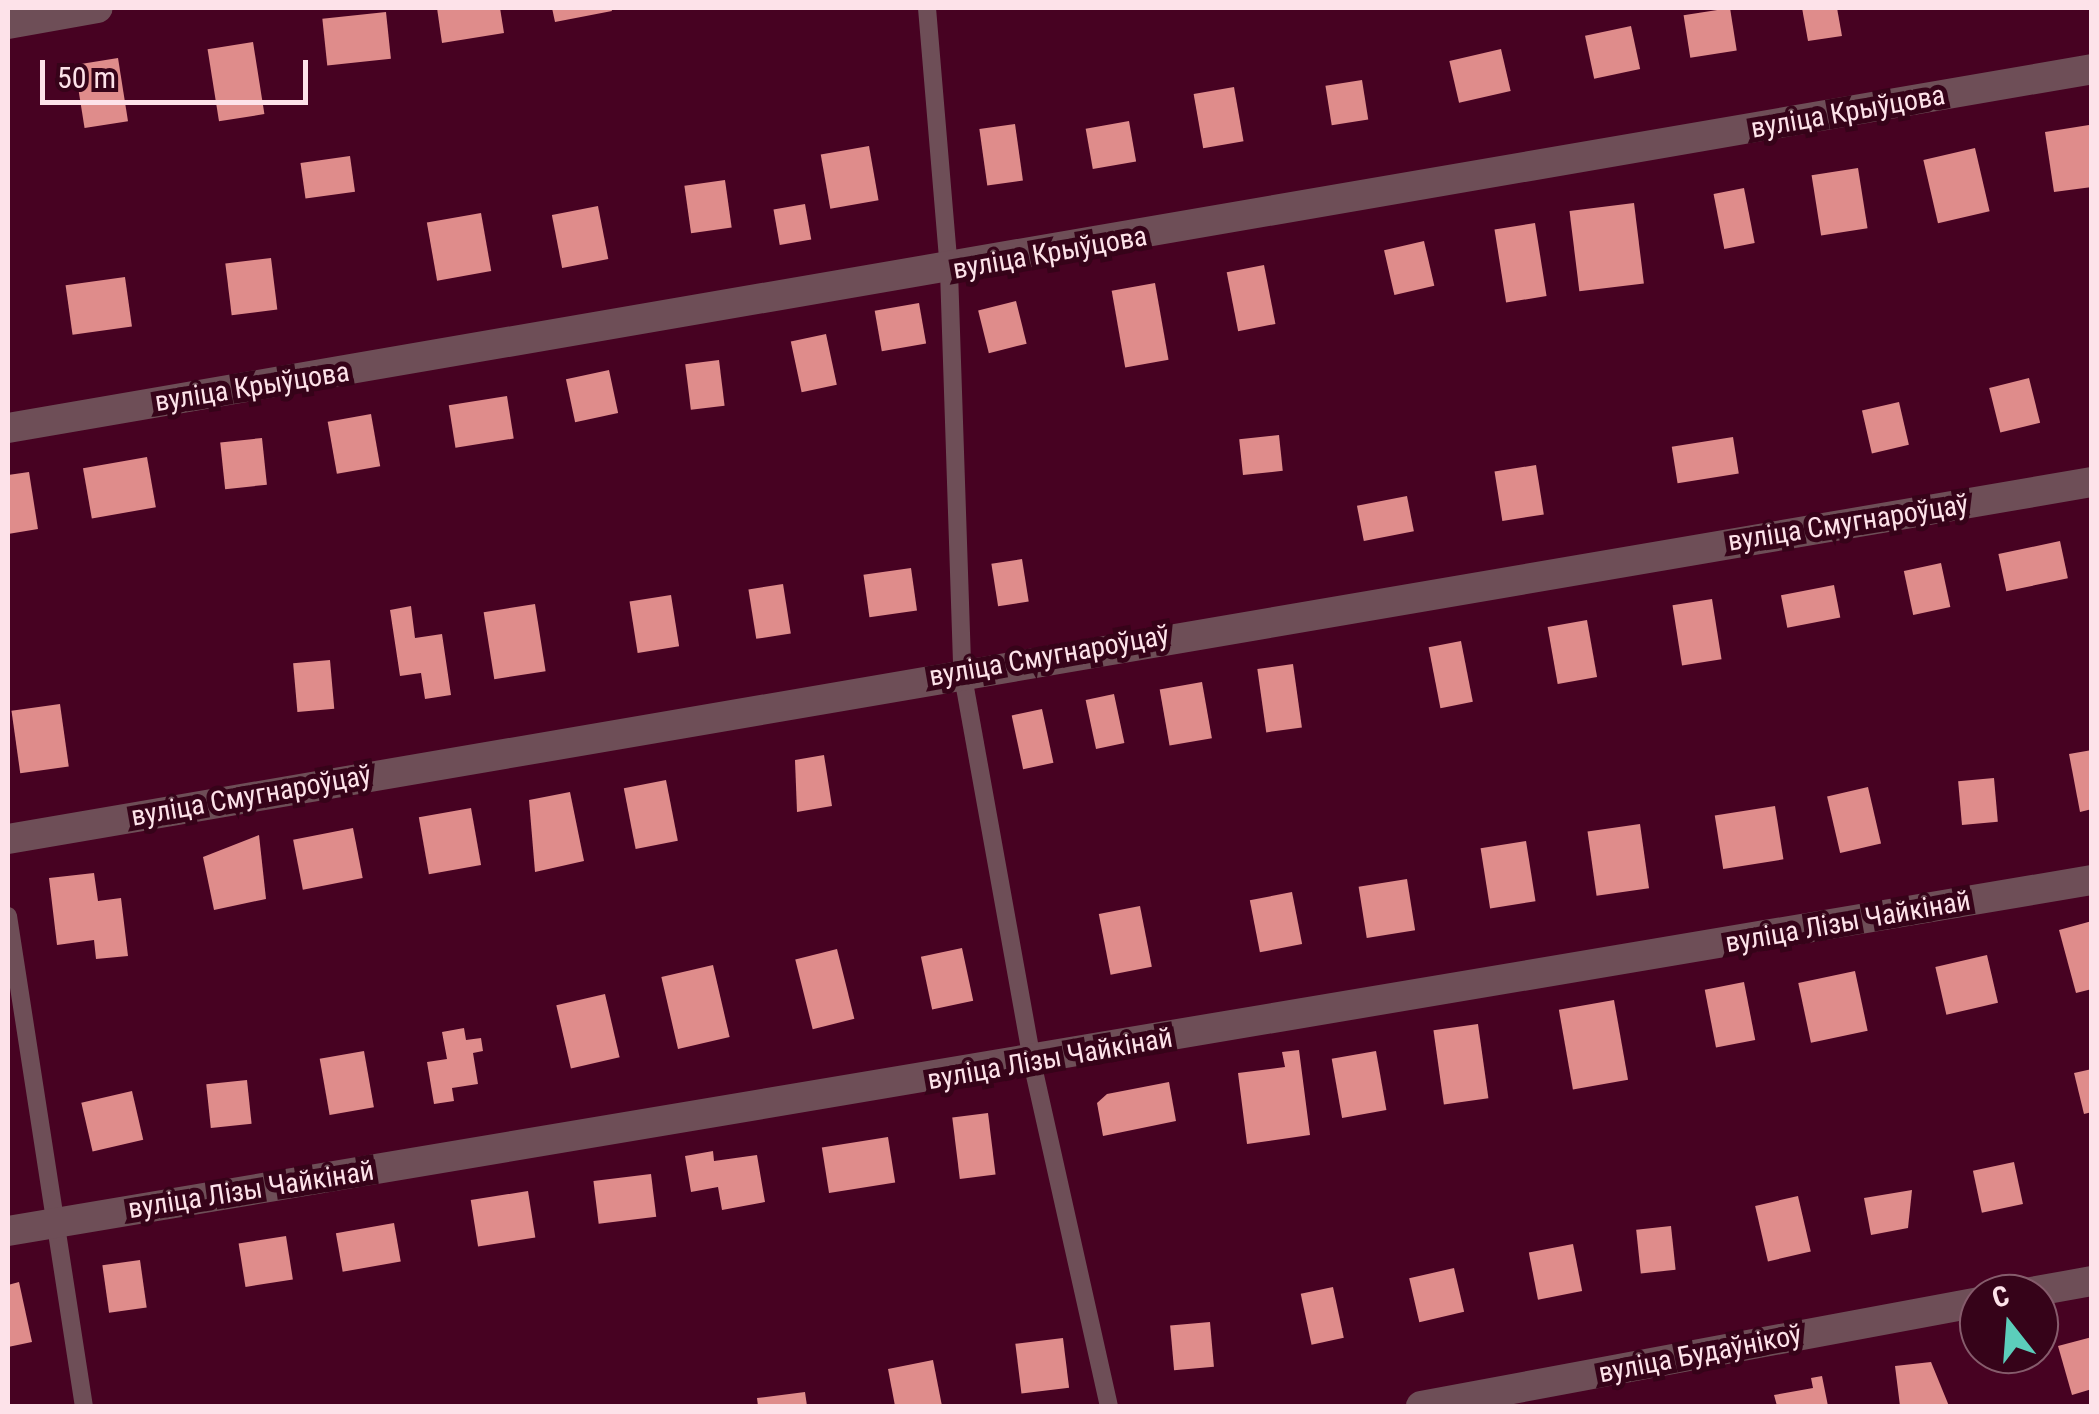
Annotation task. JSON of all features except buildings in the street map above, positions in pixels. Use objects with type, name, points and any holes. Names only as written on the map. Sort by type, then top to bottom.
[{"type":"street","points":[[8,24],[98,8]]},
{"type":"street","name":"вуліца Крыўцова","points":[[8,428],[950,271],[2092,69]]},
{"type":"street","name":"вуліца Смугнароўцаў","points":[[8,839],[962,671],[2092,482]]},
{"type":"street","name":"вуліца Лізы Чайкінай","points":[[8,1231],[1032,1062],[2092,880]]},
{"type":"street","points":[[2059,1286],[2092,1280]]},
{"type":"street","name":"вуліца Будаўнікоў","points":[[1422,1406],[1959,1306]]},
{"type":"lane","points":[[927,8],[950,271],[962,671],[1032,1062],[1109,1406]]},
{"type":"lane","points":[[8,916],[84,1406]]}]
